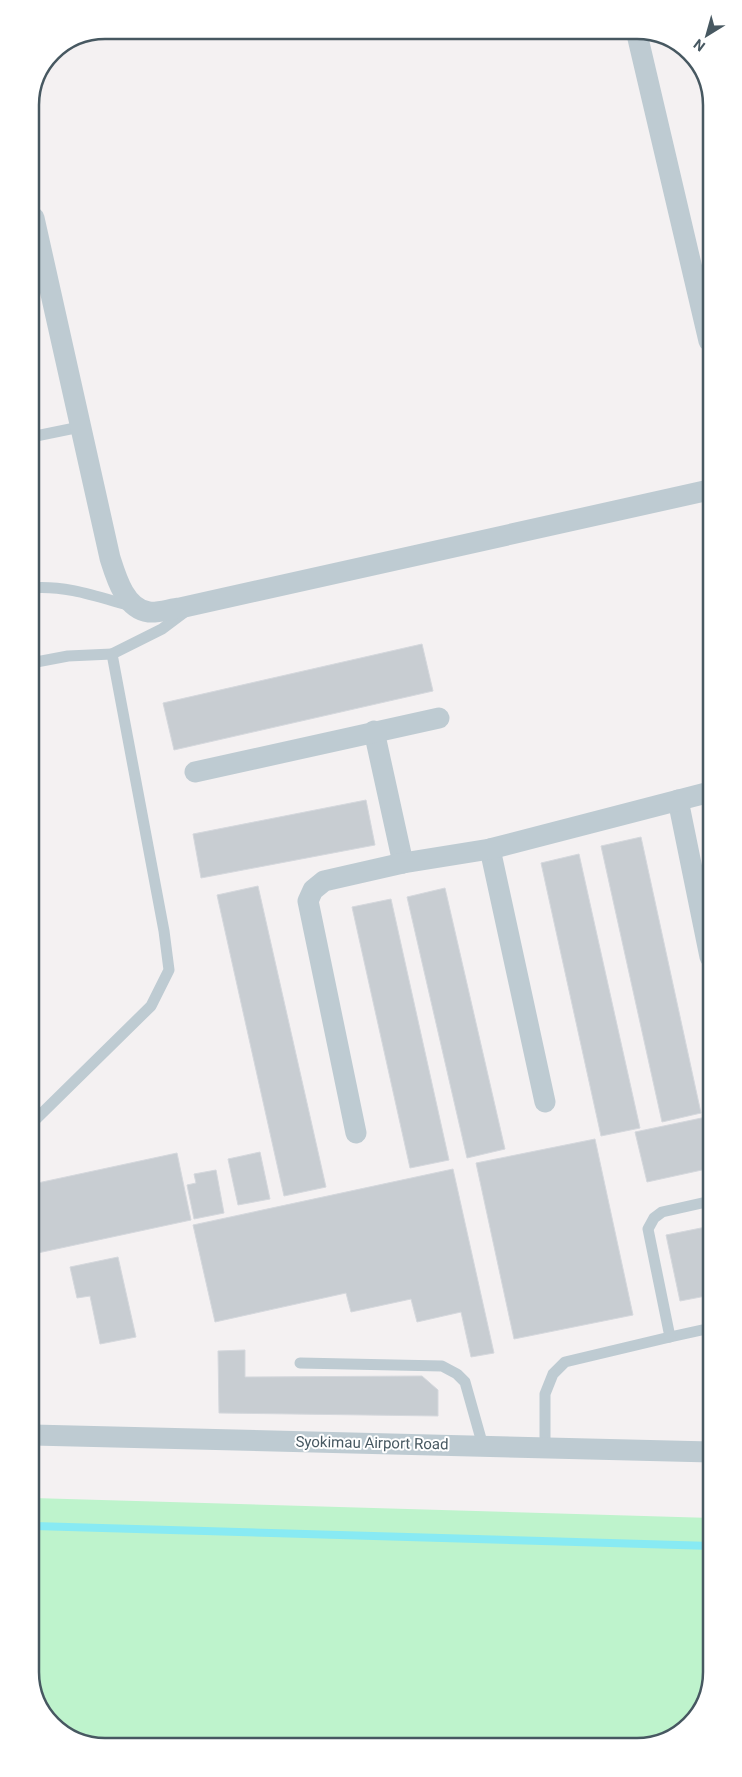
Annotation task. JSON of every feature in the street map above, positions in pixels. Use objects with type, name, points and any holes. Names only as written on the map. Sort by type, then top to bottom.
[{"type":"street","points":[[638,39],[703,315]]},
{"type":"street","points":[[39,280],[80,427],[110,558],[119,586],[135,607],[149,612],[198,604],[703,491]]},
{"type":"street","points":[[195,772],[439,718]]},
{"type":"street","points":[[374,731],[403,863]]},
{"type":"street","points":[[356,1133],[308,901],[313,890],[324,881],[403,863],[490,849],[703,794]]},
{"type":"street","points":[[678,800],[703,923]]},
{"type":"street","points":[[490,849],[545,1102]]},
{"type":"street","name":"Syokimau Airport Road","points":[[39,1435],[703,1452]]},
{"type":"lane","points":[[39,435],[80,427]]},
{"type":"lane","points":[[39,587],[49,586],[77,591],[135,607]]},
{"type":"lane","points":[[39,662],[68,656],[112,654],[162,629],[198,604]]},
{"type":"lane","points":[[39,1115],[151,1006],[169,970],[164,931],[112,654]]},
{"type":"lane","points":[[670,1337],[648,1229],[654,1218],[662,1212],[703,1203]]},
{"type":"lane","points":[[545,1448],[545,1394],[553,1374],[565,1362],[703,1330]]},
{"type":"lane","points":[[300,1363],[442,1366],[457,1374],[465,1382],[483,1446]]},
{"type":"green space","points":[[39,1498],[703,1518],[703,1672],[700,1693],[687,1716],[677,1725],[658,1735],[645,1738],[92,1737],[72,1729],[55,1716],[42,1693],[40,1685]]},
{"type":"building","points":[[422,644],[433,691],[174,750],[163,703]]},
{"type":"building","points":[[366,800],[375,845],[201,878],[193,834]]},
{"type":"building","points":[[641,837],[701,1113],[662,1122],[601,846]]},
{"type":"building","points":[[579,854],[640,1128],[601,1136],[541,863]]},
{"type":"building","points":[[258,886],[326,1187],[284,1196],[217,895]]},
{"type":"building","points":[[445,888],[505,1149],[467,1158],[407,897]]},
{"type":"building","points":[[391,899],[449,1160],[410,1168],[352,907]]},
{"type":"building","points":[[703,1118],[703,1170],[647,1182],[635,1132]]},
{"type":"building","points":[[595,1139],[633,1315],[514,1339],[476,1163]]},
{"type":"building","points":[[260,1152],[270,1199],[238,1205],[228,1159]]},
{"type":"building","points":[[177,1153],[191,1220],[39,1253],[39,1183]]},
{"type":"building","points":[[453,1169],[494,1353],[471,1357],[461,1312],[417,1322],[411,1299],[351,1312],[346,1293],[215,1322],[193,1225]]},
{"type":"building","points":[[216,1170],[224,1213],[194,1219],[187,1185],[196,1183],[194,1174]]},
{"type":"building","points":[[703,1228],[703,1297],[680,1301],[666,1235]]},
{"type":"building","points":[[118,1257],[136,1337],[100,1344],[90,1296],[77,1298],[70,1267]]},
{"type":"building","points":[[245,1350],[245,1377],[422,1376],[438,1390],[438,1416],[219,1413],[218,1351]]},
{"type":"waterway","points":[[39,1526],[703,1546]]}]
